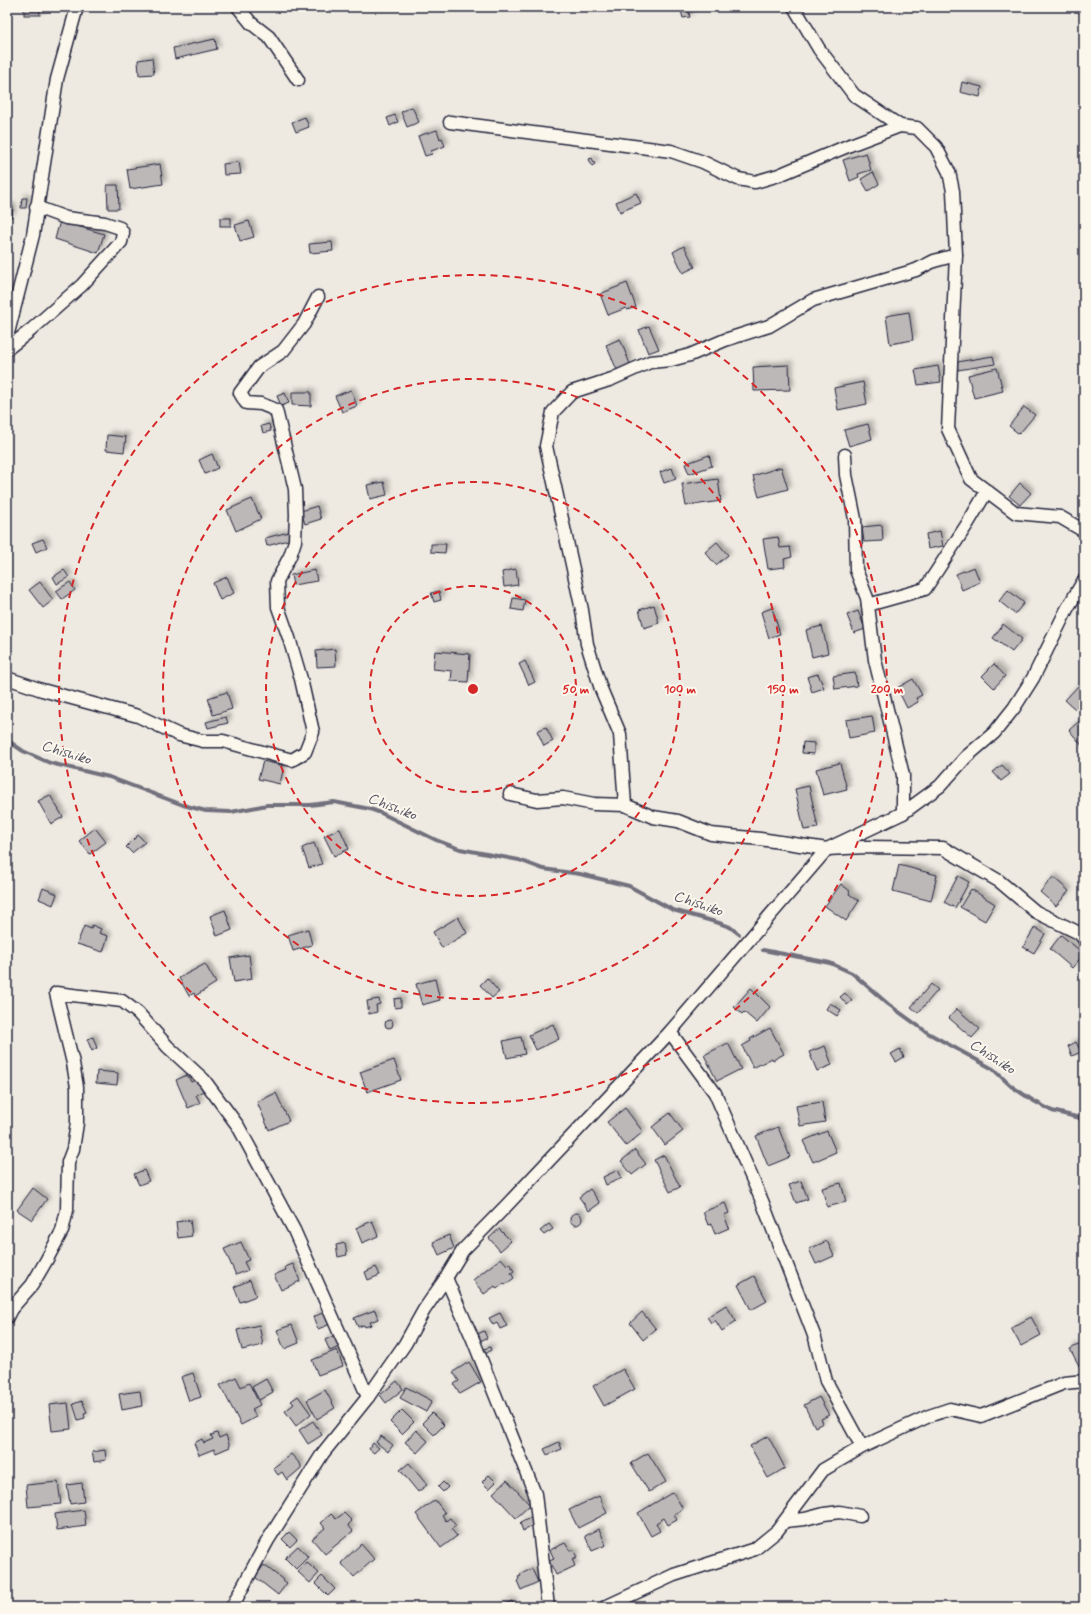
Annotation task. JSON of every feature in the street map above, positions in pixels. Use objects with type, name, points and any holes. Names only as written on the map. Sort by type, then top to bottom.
[{"type":"street","points":[[7,337],[33,234],[57,79],[77,7]]},
{"type":"street","points":[[238,7],[251,23],[269,37],[298,80]]},
{"type":"street","points":[[794,7],[819,49],[854,95],[900,126],[917,128],[936,147],[949,172],[953,192],[956,254],[948,429],[971,479],[1016,513],[1060,517],[1084,531]]},
{"type":"street","points":[[450,122],[671,151],[704,162],[738,179],[755,182],[779,175],[900,126]]},
{"type":"street","points":[[7,349],[82,285],[121,242],[123,233],[120,228],[105,224],[66,218],[36,207]]},
{"type":"street","points":[[625,805],[620,734],[601,689],[586,644],[582,610],[546,446],[553,412],[572,392],[612,379],[650,362],[671,360],[690,355],[725,340],[769,326],[813,300],[916,270],[934,261],[956,254]]},
{"type":"street","points":[[7,678],[71,698],[138,716],[179,735],[203,741],[223,741],[292,760],[305,752],[313,732],[301,679],[289,638],[278,608],[278,581],[290,556],[295,541],[295,490],[276,410],[261,404],[246,403],[240,393],[259,367],[282,351],[304,324],[318,297]]},
{"type":"street","points":[[845,454],[846,475],[856,519],[856,570],[867,598],[875,660],[903,775],[903,813]]},
{"type":"street","points":[[868,605],[925,589],[987,491]]},
{"type":"street","points":[[232,1607],[268,1540],[323,1453],[368,1397],[405,1344],[424,1310],[463,1250],[670,1032],[827,849],[903,813],[940,786],[966,757],[994,733],[1014,708],[1033,678],[1067,609],[1084,580]]},
{"type":"street","points":[[510,794],[537,800],[563,798],[594,804],[625,805],[653,817],[678,822],[711,834],[760,839],[827,849],[865,847],[943,848],[999,881],[1036,912],[1079,932],[1084,939]]},
{"type":"street","points":[[7,1317],[11,1309],[32,1285],[46,1261],[62,1231],[67,1210],[68,1162],[73,1149],[77,1123],[77,1087],[74,1064],[56,993],[122,1001],[138,1013],[168,1047],[204,1080],[238,1126],[294,1230],[368,1397]]},
{"type":"street","points":[[670,1032],[715,1093],[762,1201],[815,1338],[826,1381],[862,1447]]},
{"type":"street","points":[[446,1278],[472,1337],[535,1494],[548,1607]]},
{"type":"street","points":[[611,1606],[674,1575],[755,1549],[777,1531],[823,1470],[862,1447],[929,1416],[950,1409],[981,1416],[1064,1383],[1084,1381]]},
{"type":"street","points":[[785,1520],[805,1519],[840,1512],[860,1516]]},
{"type":"building","points":[[24,7],[40,7],[40,15],[24,15]]},
{"type":"building","points":[[688,8],[690,17],[683,18],[681,11]]},
{"type":"building","points":[[215,39],[217,49],[175,59],[173,48]]},
{"type":"building","points":[[152,58],[154,74],[139,75],[138,60]]},
{"type":"building","points":[[962,82],[982,87],[980,97],[960,92]]},
{"type":"building","points":[[412,107],[419,122],[407,127],[401,112]]},
{"type":"building","points":[[395,115],[398,122],[390,126],[387,118]]},
{"type":"building","points":[[305,117],[309,127],[296,132],[292,122]]},
{"type":"building","points":[[437,130],[440,139],[442,138],[445,146],[431,151],[432,154],[425,156],[418,136]]},
{"type":"building","points":[[866,153],[871,170],[858,174],[859,177],[850,181],[843,160]]},
{"type":"building","points":[[592,158],[595,164],[592,166],[589,159]]},
{"type":"building","points":[[239,162],[241,174],[224,175],[223,164]]},
{"type":"building","points":[[160,164],[163,184],[130,189],[127,169]]},
{"type":"building","points":[[873,172],[879,184],[868,191],[861,179]]},
{"type":"building","points":[[107,185],[118,185],[119,209],[108,209]]},
{"type":"building","points":[[636,193],[641,203],[620,212],[616,202]]},
{"type":"building","points":[[22,198],[27,198],[26,208],[21,208]]},
{"type":"building","points":[[7,206],[13,207],[12,217],[7,216]]},
{"type":"building","points":[[220,218],[231,218],[231,226],[220,226]]},
{"type":"building","points":[[60,221],[104,234],[98,253],[55,239]]},
{"type":"building","points":[[249,221],[254,237],[240,241],[235,225]]},
{"type":"building","points":[[332,242],[333,251],[310,253],[309,244]]},
{"type":"building","points":[[684,246],[695,267],[683,273],[673,252]]},
{"type":"building","points":[[627,283],[636,307],[627,310],[626,308],[608,315],[600,294]]},
{"type":"building","points":[[909,312],[913,340],[890,344],[886,316]]},
{"type":"building","points":[[649,326],[659,349],[648,353],[639,330]]},
{"type":"building","points":[[620,339],[630,364],[617,370],[606,345]]},
{"type":"building","points":[[993,356],[995,364],[958,370],[957,362]]},
{"type":"building","points":[[789,365],[790,390],[754,391],[753,367]]},
{"type":"building","points":[[938,366],[941,382],[918,385],[915,370]]},
{"type":"building","points":[[997,368],[1003,391],[974,398],[968,375]]},
{"type":"building","points":[[863,382],[867,404],[838,410],[834,388]]},
{"type":"building","points":[[351,390],[357,406],[342,412],[335,396]]},
{"type":"building","points":[[292,392],[311,392],[311,406],[292,405]]},
{"type":"building","points":[[285,393],[289,403],[281,406],[277,396]]},
{"type":"building","points":[[1024,407],[1035,415],[1019,434],[1009,426]]},
{"type":"building","points":[[269,424],[271,431],[263,433],[261,426]]},
{"type":"building","points":[[868,424],[872,439],[849,446],[844,430]]},
{"type":"building","points":[[107,435],[126,437],[124,452],[106,450]]},
{"type":"building","points":[[212,454],[218,468],[205,474],[199,460]]},
{"type":"building","points":[[709,455],[712,466],[689,474],[685,464]]},
{"type":"building","points":[[781,467],[788,489],[759,497],[753,476]]},
{"type":"building","points":[[672,468],[676,479],[664,483],[660,472]]},
{"type":"building","points":[[718,479],[721,501],[686,506],[682,484]]},
{"type":"building","points":[[384,482],[387,495],[370,499],[367,485]]},
{"type":"building","points":[[1020,483],[1031,493],[1020,505],[1009,496]]},
{"type":"building","points":[[252,499],[261,519],[236,531],[227,510]]},
{"type":"building","points":[[317,506],[321,519],[305,524],[301,511]]},
{"type":"building","points":[[882,525],[883,541],[864,542],[862,527]]},
{"type":"building","points":[[940,531],[943,546],[928,549],[926,534]]},
{"type":"building","points":[[289,532],[291,539],[267,546],[265,538]]},
{"type":"building","points":[[778,537],[780,548],[790,547],[792,557],[784,559],[785,567],[768,569],[763,539]]},
{"type":"building","points":[[43,539],[47,547],[36,552],[32,543]]},
{"type":"building","points":[[717,542],[728,555],[716,565],[705,552]]},
{"type":"building","points":[[431,544],[446,544],[445,553],[431,552]]},
{"type":"building","points":[[974,567],[980,582],[962,590],[956,574]]},
{"type":"building","points":[[516,569],[518,585],[504,587],[502,572]]},
{"type":"building","points":[[64,570],[69,577],[57,584],[53,577]]},
{"type":"building","points":[[315,570],[317,581],[293,585],[291,575]]},
{"type":"building","points":[[227,577],[234,593],[220,600],[213,583]]},
{"type":"building","points":[[40,582],[53,600],[43,608],[29,590]]},
{"type":"building","points":[[70,582],[75,590],[62,599],[56,591]]},
{"type":"building","points":[[1008,590],[1024,603],[1015,614],[999,601]]},
{"type":"building","points":[[439,591],[441,600],[434,602],[431,593]]},
{"type":"building","points":[[513,598],[525,600],[523,611],[511,609]]},
{"type":"building","points":[[654,605],[659,623],[644,628],[639,610]]},
{"type":"building","points":[[772,608],[780,634],[769,638],[761,612]]},
{"type":"building","points":[[858,611],[865,629],[854,633],[847,615]]},
{"type":"building","points":[[1003,624],[1022,639],[1012,652],[993,638]]},
{"type":"building","points":[[822,626],[828,653],[812,657],[806,630]]},
{"type":"building","points":[[335,649],[336,666],[317,667],[316,651]]},
{"type":"building","points":[[435,651],[470,654],[468,682],[451,681],[452,671],[433,669]]},
{"type":"building","points":[[525,661],[535,682],[529,685],[519,664]]},
{"type":"building","points":[[994,664],[1005,676],[994,688],[982,676]]},
{"type":"building","points":[[855,673],[857,686],[835,689],[833,676]]},
{"type":"building","points":[[818,674],[824,688],[812,692],[807,677]]},
{"type":"building","points":[[913,679],[922,695],[916,698],[918,702],[907,708],[897,688]]},
{"type":"building","points":[[1078,686],[1084,693],[1084,700],[1075,709],[1065,700]]},
{"type":"building","points":[[227,692],[232,709],[213,715],[208,698]]},
{"type":"building","points":[[872,716],[875,733],[849,738],[846,720]]},
{"type":"building","points":[[226,717],[228,723],[208,728],[206,722]]},
{"type":"building","points":[[1083,718],[1084,720],[1084,748],[1069,730]]},
{"type":"building","points":[[546,727],[553,741],[544,746],[537,731]]},
{"type":"building","points":[[803,742],[814,743],[814,754],[802,753]]},
{"type":"building","points":[[263,761],[284,766],[280,784],[258,779]]},
{"type":"building","points":[[840,763],[847,789],[823,795],[816,769]]},
{"type":"building","points":[[1002,765],[1010,774],[1001,781],[993,772]]},
{"type":"building","points":[[809,786],[818,828],[804,830],[795,789]]},
{"type":"building","points":[[50,795],[63,817],[51,824],[38,801]]},
{"type":"building","points":[[95,828],[106,842],[90,854],[79,841]]},
{"type":"building","points":[[340,829],[349,849],[334,856],[324,836]]},
{"type":"building","points":[[138,835],[145,842],[132,853],[126,847]]},
{"type":"building","points":[[314,843],[322,864],[309,868],[302,848]]},
{"type":"building","points":[[899,865],[937,875],[931,901],[893,891]]},
{"type":"building","points":[[958,876],[969,882],[955,908],[944,902]]},
{"type":"building","points":[[1053,877],[1069,891],[1056,906],[1040,892]]},
{"type":"building","points":[[841,884],[850,891],[849,894],[859,901],[846,921],[825,906]]},
{"type":"building","points":[[43,888],[57,894],[53,905],[39,899]]},
{"type":"building","points":[[971,889],[995,904],[985,921],[960,907]]},
{"type":"building","points":[[225,910],[232,930],[217,936],[210,916]]},
{"type":"building","points":[[458,917],[467,933],[442,948],[433,932]]},
{"type":"building","points":[[92,925],[101,929],[99,933],[108,936],[103,952],[77,944],[84,926],[91,929]]},
{"type":"building","points":[[1035,927],[1045,934],[1034,953],[1023,947]]},
{"type":"building","points":[[308,929],[312,945],[293,951],[288,935]]},
{"type":"building","points":[[1061,935],[1084,954],[1072,968],[1050,949]]},
{"type":"building","points":[[249,955],[252,979],[234,982],[230,958]]},
{"type":"building","points":[[205,964],[216,983],[195,996],[194,993],[189,996],[179,978]]},
{"type":"building","points":[[487,978],[499,992],[492,998],[480,985]]},
{"type":"building","points":[[435,979],[440,1000],[422,1005],[416,984]]},
{"type":"building","points":[[931,984],[938,990],[918,1013],[911,1007]]},
{"type":"building","points":[[751,988],[770,1007],[757,1023],[744,1012],[742,1014],[734,1007]]},
{"type":"building","points":[[845,993],[852,1001],[847,1005],[840,997]]},
{"type":"building","points":[[401,998],[401,1007],[395,1008],[394,999]]},
{"type":"building","points":[[379,999],[380,1004],[376,1005],[377,1012],[369,1014],[367,1001]]},
{"type":"building","points":[[830,1003],[841,1010],[837,1016],[826,1009]]},
{"type":"building","points":[[957,1009],[980,1029],[972,1038],[949,1018]]},
{"type":"building","points":[[387,1020],[391,1020],[393,1024],[391,1028],[387,1028],[385,1026],[385,1022]]},
{"type":"building","points":[[553,1024],[559,1039],[536,1050],[529,1035]]},
{"type":"building","points":[[770,1028],[784,1054],[773,1060],[772,1058],[753,1068],[742,1046],[751,1041],[750,1039]]},
{"type":"building","points":[[93,1037],[97,1048],[92,1051],[87,1039]]},
{"type":"building","points":[[521,1037],[525,1054],[507,1058],[503,1041]]},
{"type":"building","points":[[1076,1042],[1081,1052],[1072,1056],[1068,1046]]},
{"type":"building","points":[[728,1043],[741,1069],[717,1081],[704,1055]]},
{"type":"building","points":[[825,1046],[832,1065],[817,1071],[809,1052]]},
{"type":"building","points":[[900,1049],[904,1057],[896,1062],[891,1054]]},
{"type":"building","points":[[394,1060],[401,1080],[367,1092],[360,1072]]},
{"type":"building","points":[[97,1071],[118,1073],[117,1085],[96,1083]]},
{"type":"building","points":[[187,1075],[191,1082],[198,1079],[203,1091],[196,1095],[200,1103],[188,1108],[176,1080]]},
{"type":"building","points":[[276,1093],[289,1121],[269,1130],[257,1102]]},
{"type":"building","points":[[822,1102],[825,1122],[800,1126],[796,1106]]},
{"type":"building","points":[[625,1108],[643,1132],[626,1146],[607,1122]]},
{"type":"building","points":[[670,1113],[683,1131],[665,1145],[652,1127]]},
{"type":"building","points":[[778,1127],[790,1157],[768,1166],[756,1136]]},
{"type":"building","points":[[827,1131],[836,1152],[813,1162],[803,1141]]},
{"type":"building","points":[[635,1150],[646,1164],[632,1175],[621,1161]]},
{"type":"building","points":[[664,1155],[680,1187],[670,1192],[654,1160]]},
{"type":"building","points":[[144,1170],[149,1181],[139,1185],[134,1174]]},
{"type":"building","points":[[618,1170],[622,1178],[606,1185],[603,1177]]},
{"type":"building","points":[[801,1181],[808,1199],[796,1203],[789,1185]]},
{"type":"building","points":[[841,1183],[846,1202],[827,1207],[822,1188]]},
{"type":"building","points":[[33,1188],[47,1199],[32,1220],[17,1210]]},
{"type":"building","points":[[590,1189],[600,1203],[589,1211],[579,1197]]},
{"type":"building","points":[[725,1203],[729,1213],[724,1215],[729,1228],[715,1234],[711,1224],[708,1225],[703,1212]]},
{"type":"building","points":[[576,1213],[580,1215],[582,1219],[580,1223],[576,1225],[572,1223],[570,1219],[572,1215]]},
{"type":"building","points":[[190,1220],[192,1236],[178,1238],[176,1222]]},
{"type":"building","points":[[372,1221],[378,1236],[362,1243],[356,1228]]},
{"type":"building","points":[[549,1224],[553,1229],[544,1235],[540,1231]]},
{"type":"building","points":[[499,1229],[511,1241],[500,1251],[489,1238]]},
{"type":"building","points":[[449,1235],[454,1248],[439,1255],[433,1242]]},
{"type":"building","points":[[827,1241],[834,1256],[816,1264],[809,1249]]},
{"type":"building","points":[[241,1242],[249,1260],[244,1262],[248,1270],[236,1275],[224,1249]]},
{"type":"building","points":[[345,1243],[347,1255],[338,1257],[336,1245]]},
{"type":"building","points":[[501,1258],[507,1265],[509,1263],[514,1271],[511,1273],[514,1278],[505,1285],[504,1283],[497,1289],[495,1286],[484,1294],[473,1280]]},
{"type":"building","points":[[293,1264],[300,1281],[281,1290],[274,1275],[286,1270],[285,1267]]},
{"type":"building","points":[[376,1267],[380,1275],[368,1280],[365,1272]]},
{"type":"building","points":[[754,1276],[767,1301],[751,1310],[738,1285]]},
{"type":"building","points":[[250,1280],[256,1296],[240,1302],[234,1287]]},
{"type":"building","points":[[726,1305],[736,1321],[722,1331],[715,1320],[711,1323],[707,1317]]},
{"type":"building","points":[[375,1310],[378,1319],[370,1322],[371,1325],[358,1327],[354,1318]]},
{"type":"building","points":[[327,1311],[333,1323],[318,1329],[313,1317]]},
{"type":"building","points":[[642,1312],[656,1329],[643,1340],[630,1323]]},
{"type":"building","points":[[500,1313],[507,1326],[500,1329],[497,1323],[493,1325],[489,1318]]},
{"type":"building","points":[[1031,1317],[1041,1335],[1021,1346],[1011,1328]]},
{"type":"building","points":[[259,1325],[263,1345],[242,1350],[237,1330]]},
{"type":"building","points":[[292,1325],[299,1343],[284,1349],[277,1330]]},
{"type":"building","points":[[484,1331],[487,1338],[477,1342],[475,1335]]},
{"type":"building","points":[[337,1334],[343,1345],[330,1351],[325,1340]]},
{"type":"building","points":[[1084,1342],[1084,1373],[1083,1373],[1070,1349]]},
{"type":"building","points":[[490,1347],[491,1350],[483,1356],[481,1350]]},
{"type":"building","points":[[337,1350],[343,1366],[318,1375],[312,1360]]},
{"type":"building","points":[[469,1362],[481,1382],[460,1394],[454,1384],[459,1381],[453,1372]]},
{"type":"building","points":[[623,1369],[635,1389],[604,1406],[593,1386]]},
{"type":"building","points":[[193,1373],[201,1397],[189,1401],[181,1377]]},
{"type":"building","points":[[236,1377],[241,1387],[249,1383],[260,1405],[252,1409],[256,1417],[241,1425],[220,1385]]},
{"type":"building","points":[[266,1379],[273,1392],[259,1400],[252,1387]]},
{"type":"building","points":[[397,1381],[403,1389],[386,1403],[380,1395]]},
{"type":"building","points":[[406,1387],[432,1401],[426,1412],[400,1398]]},
{"type":"building","points":[[325,1390],[335,1408],[317,1419],[307,1400]]},
{"type":"building","points":[[140,1391],[142,1406],[122,1410],[119,1394]]},
{"type":"building","points":[[298,1396],[311,1414],[296,1426],[285,1411],[294,1404],[291,1401]]},
{"type":"building","points":[[819,1397],[829,1415],[821,1419],[823,1423],[815,1427],[804,1405]]},
{"type":"building","points":[[82,1401],[87,1412],[84,1413],[85,1418],[78,1420],[73,1404]]},
{"type":"building","points":[[68,1403],[71,1429],[52,1431],[49,1405]]},
{"type":"building","points":[[402,1410],[414,1422],[402,1434],[390,1422]]},
{"type":"building","points":[[432,1413],[444,1425],[434,1435],[422,1423]]},
{"type":"building","points":[[313,1421],[322,1435],[308,1444],[299,1430]]},
{"type":"building","points":[[416,1430],[428,1441],[417,1453],[405,1442]]},
{"type":"building","points":[[217,1433],[219,1438],[226,1435],[230,1447],[216,1453],[214,1449],[199,1455],[194,1443],[202,1439],[204,1443],[213,1439],[211,1435]]},
{"type":"building","points":[[381,1436],[393,1445],[388,1452],[376,1442]]},
{"type":"building","points":[[768,1436],[785,1468],[768,1478],[750,1446]]},
{"type":"building","points":[[559,1442],[562,1449],[547,1455],[544,1449]]},
{"type":"building","points":[[373,1443],[379,1448],[374,1453],[369,1449]]},
{"type":"building","points":[[105,1450],[106,1460],[94,1462],[92,1452]]},
{"type":"building","points":[[648,1453],[666,1482],[649,1492],[631,1463]]},
{"type":"building","points":[[291,1454],[301,1465],[301,1468],[287,1480],[282,1472],[278,1475],[273,1468]]},
{"type":"building","points":[[409,1463],[427,1485],[418,1492],[400,1470]]},
{"type":"building","points":[[489,1475],[496,1482],[489,1489],[482,1482]]},
{"type":"building","points":[[507,1480],[530,1505],[516,1518],[493,1493]]},
{"type":"building","points":[[58,1482],[61,1504],[28,1507],[26,1485]]},
{"type":"building","points":[[443,1482],[448,1487],[443,1492],[438,1487]]},
{"type":"building","points":[[82,1483],[84,1502],[70,1504],[67,1485]]},
{"type":"building","points":[[673,1492],[683,1509],[674,1514],[677,1520],[668,1525],[664,1518],[656,1523],[660,1531],[651,1536],[638,1513]]},
{"type":"building","points":[[599,1496],[607,1513],[578,1528],[569,1510]]},
{"type":"building","points":[[435,1500],[445,1513],[442,1515],[446,1521],[450,1518],[456,1526],[451,1529],[457,1536],[441,1548],[416,1514]]},
{"type":"building","points":[[84,1510],[86,1526],[57,1530],[55,1514]]},
{"type":"building","points":[[344,1513],[352,1521],[348,1525],[353,1531],[325,1554],[312,1539],[325,1528],[321,1523],[331,1514],[336,1519]]},
{"type":"building","points":[[532,1517],[535,1525],[523,1531],[520,1523]]},
{"type":"building","points":[[599,1529],[606,1545],[592,1551],[585,1536]]},
{"type":"building","points":[[289,1532],[297,1540],[290,1547],[282,1539]]},
{"type":"building","points":[[565,1543],[570,1551],[573,1550],[577,1557],[572,1559],[575,1566],[556,1575],[549,1561],[554,1559],[550,1550]]},
{"type":"building","points":[[361,1544],[374,1559],[354,1577],[341,1563]]},
{"type":"building","points":[[298,1546],[308,1557],[296,1569],[285,1558]]},
{"type":"building","points":[[306,1562],[319,1573],[310,1583],[298,1572]]},
{"type":"building","points":[[264,1565],[287,1583],[278,1595],[255,1577]]},
{"type":"building","points":[[532,1569],[538,1582],[521,1590],[517,1581],[519,1579],[518,1577],[521,1576],[520,1574]]},
{"type":"building","points":[[322,1576],[335,1589],[328,1596],[315,1583]]},
{"type":"building","points":[[512,1601],[514,1607],[498,1607]]},
{"type":"waterway","name":"Chishiko","points":[[7,740],[23,751],[50,763],[109,777],[183,805],[206,811],[231,812],[267,805],[310,805],[334,802],[370,809],[436,840],[460,849],[519,860],[543,869],[580,874],[629,886],[673,910],[719,923],[730,927],[739,934]]},
{"type":"waterway","name":"Chishiko","points":[[763,950],[830,963],[852,973],[888,1004],[928,1033],[993,1069],[1011,1086],[1032,1100],[1052,1111],[1084,1119]]}]
